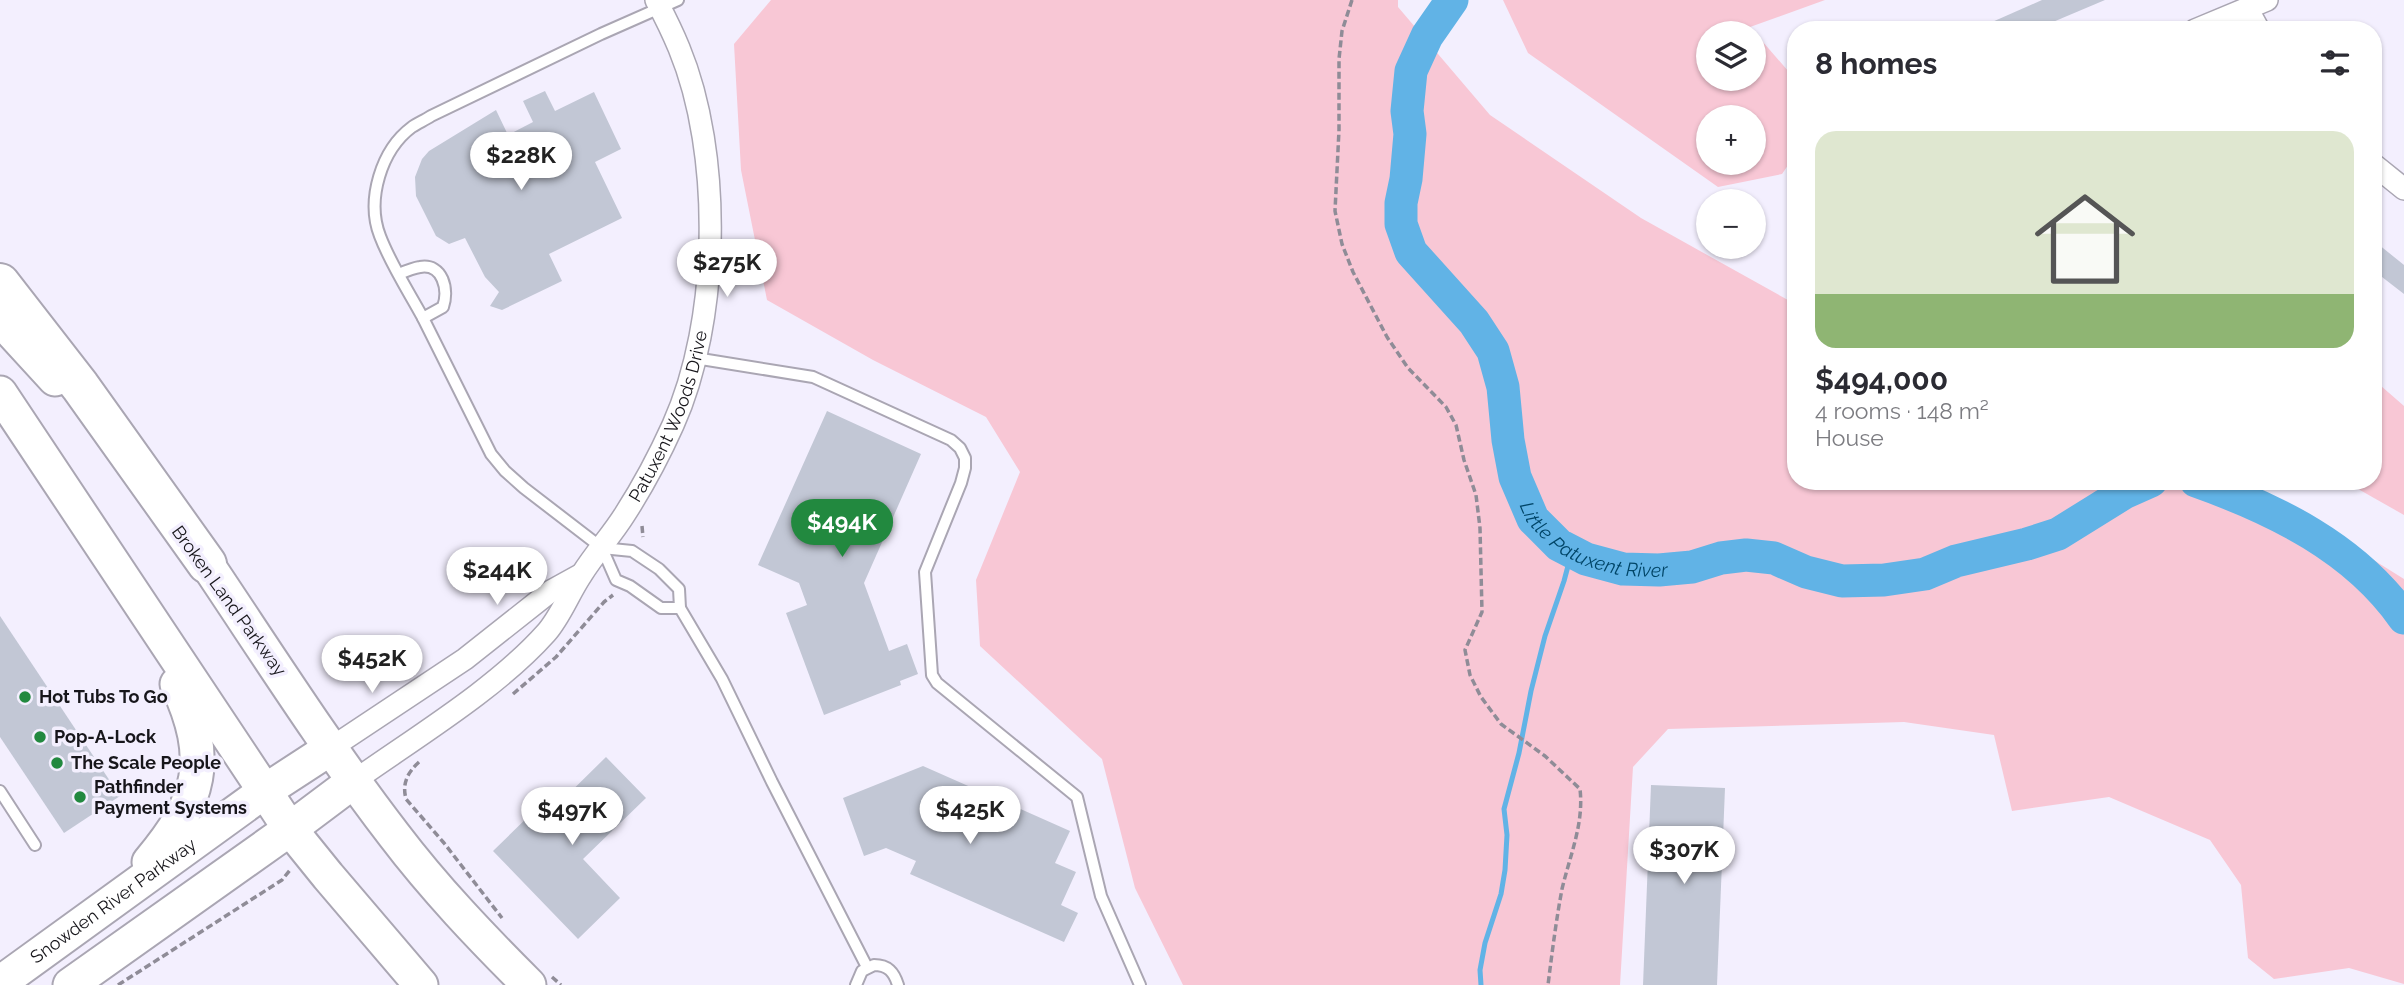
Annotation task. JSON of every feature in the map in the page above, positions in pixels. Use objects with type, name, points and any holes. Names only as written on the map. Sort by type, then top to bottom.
[{"type":"highway","points":[[0,283],[80,386],[207,564]]},
{"type":"main road","name":"Broken Land Parkway","points":[[0,319],[71,397],[207,564],[394,836],[458,913],[536,977]]},
{"type":"main road","points":[[0,393],[290,829],[421,985]]},
{"type":"main road","points":[[118,898],[171,835],[191,796],[196,771],[198,746],[193,724],[183,696],[142,609]]},
{"type":"main road","name":"Snowden River Parkway","points":[[0,983],[265,791],[331,748]]},
{"type":"main road","points":[[70,985],[354,781]]},
{"type":"street","name":"Patuxent Woods Drive","points":[[354,781],[481,690],[522,658],[548,631],[582,573],[626,513],[674,423],[695,358],[708,281],[710,241],[707,160],[689,77],[665,3]]},
{"type":"street","points":[[2216,21],[2257,4]]},
{"type":"street","points":[[2382,171],[2404,189]]},
{"type":"street","name":"Patuxent Woods Drive","points":[[331,748],[465,659],[551,591],[582,573]]},
{"type":"lane","points":[[665,3],[411,128],[386,160],[374,212],[379,235],[491,454],[524,488],[602,548],[617,580],[661,608],[680,608]]},
{"type":"lane","points":[[399,274],[424,266],[438,271],[442,278],[446,291],[443,307],[423,318]]},
{"type":"lane","points":[[695,358],[813,377],[951,440],[960,448],[965,458],[961,483],[925,572],[932,675],[937,683],[1077,797],[1101,896],[1140,985]]},
{"type":"lane","points":[[602,548],[632,551],[659,569],[679,589],[680,608],[722,679],[867,967]]},
{"type":"lane","points":[[0,791],[36,845]]},
{"type":"lane","points":[[856,985],[858,977],[867,967],[881,965],[889,968],[895,975],[898,985]]},
{"type":"path","points":[[1352,0],[1342,31],[1339,59],[1335,211],[1342,244],[1353,272],[1387,337],[1408,368],[1446,407],[1456,425],[1476,495],[1480,528],[1482,612],[1465,650],[1470,675],[1481,698],[1501,724],[1545,756],[1580,789],[1581,822],[1563,887],[1548,985]]},
{"type":"path","points":[[604,602],[613,595]]},
{"type":"path","points":[[405,786],[409,803],[444,843],[502,919]]},
{"type":"path","points":[[118,985],[282,880],[293,867]]},
{"type":"path","points":[[536,977],[561,985]]},
{"type":"shaded area","points":[[771,0],[1398,0],[1398,7],[1490,115],[1641,218],[1696,249],[1696,259],[1714,259],[1787,300],[1787,490],[2261,490],[2404,579],[2404,984],[2349,968],[2274,979],[2248,958],[2241,885],[2210,840],[2109,797],[2012,811],[1994,735],[1904,722],[1668,729],[1633,767],[1620,985],[1183,985],[1135,888],[1102,759],[980,646],[976,580],[1020,472],[986,417],[873,360],[767,300],[741,170],[734,44]]},
{"type":"shaded area","points":[[1503,0],[1825,0],[1766,21],[1696,21],[1696,91],[1766,91],[1766,45],[1787,70],[1787,167],[1782,174],[1718,187],[1701,175],[1766,175],[1766,105],[1696,105],[1696,171],[1528,53]]},
{"type":"shaded area","points":[[2382,387],[2404,406],[2404,515],[2360,490],[2382,490]]},
{"type":"building","points":[[2042,0],[2105,0],[2055,21],[1994,21]]},
{"type":"building","points":[[545,91],[555,111],[594,92],[621,149],[595,162],[622,218],[549,254],[562,281],[502,310],[490,306],[499,292],[485,277],[465,238],[449,244],[436,236],[416,196],[415,177],[422,159],[429,151],[496,110],[508,135],[533,122],[523,101]]},
{"type":"building","points":[[2382,247],[2404,265],[2404,294],[2382,277]]},
{"type":"building","points":[[827,411],[921,454],[864,583],[889,651],[907,644],[918,674],[900,681],[901,685],[824,715],[786,613],[807,605],[799,583],[758,565]]},
{"type":"building","points":[[0,616],[120,796],[64,833],[0,737]]},
{"type":"building","points":[[606,757],[646,798],[583,859],[620,898],[578,939],[493,851],[534,811],[542,820]]},
{"type":"building","points":[[923,766],[1070,831],[1055,863],[1076,872],[1061,905],[1078,913],[1064,942],[910,874],[916,861],[886,848],[864,856],[843,798]]},
{"type":"building","points":[[1651,785],[1725,788],[1717,985],[1643,985]]},
{"type":"waterway","name":"Little Patuxent River","points":[[1452,0],[1427,36],[1411,71],[1407,111],[1410,134],[1401,224],[1411,252],[1474,322],[1493,351],[1503,387],[1515,477],[1533,519],[1559,545],[1586,559],[1623,569],[1692,567],[1721,558],[1746,555],[1774,558],[1806,572],[1842,581],[1884,580],[1925,574],[1956,561],[2058,534],[2131,490]]},
{"type":"waterway","name":"Little Patuxent River","points":[[2221,490],[2284,518],[2337,551],[2362,571],[2404,618]]},
{"type":"waterway","points":[[1481,985],[1480,970],[1485,943],[1501,894],[1505,870],[1507,835],[1504,809],[1545,636],[1572,551]]},
{"type":"place","name":"Hot Tubs To Go","points":[[25,697]]},
{"type":"place","name":"Pop-A-Lock","points":[[40,737]]},
{"type":"place","name":"The Scale People","points":[[57,763]]},
{"type":"place","name":"Pathfinder Payment Systems","points":[[80,797]]}]
